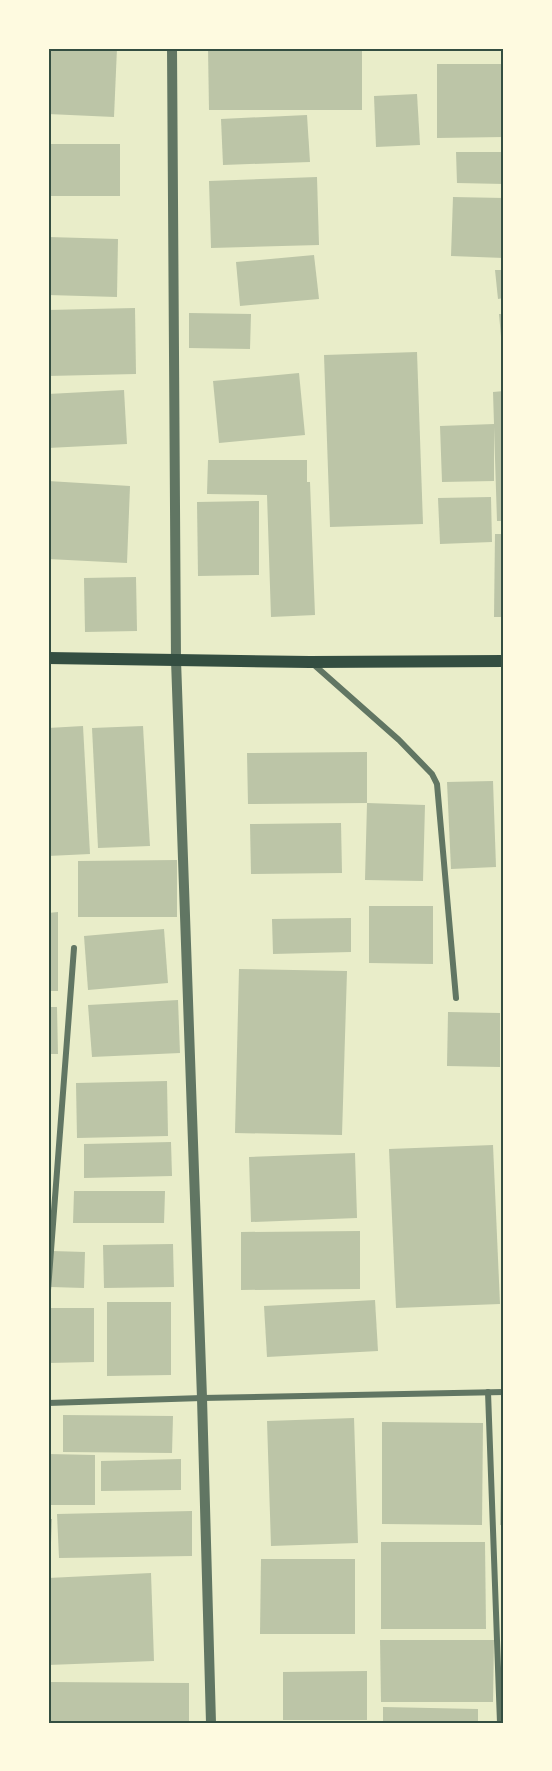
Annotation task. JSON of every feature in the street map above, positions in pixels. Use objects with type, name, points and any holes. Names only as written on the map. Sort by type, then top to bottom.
[{"type":"main road","points":[[48,658],[310,662],[504,661]]},
{"type":"street","points":[[172,48],[176,660],[211,1723]]},
{"type":"street","points":[[310,662],[399,740],[426,767],[437,784],[456,998]]},
{"type":"street","points":[[48,1290],[74,948]]},
{"type":"street","points":[[488,1392],[500,1723]]},
{"type":"street","points":[[48,1403],[504,1392]]},
{"type":"building","points":[[48,48],[117,48],[114,117],[48,114]]},
{"type":"building","points":[[208,48],[362,48],[362,110],[209,110]]},
{"type":"building","points":[[437,64],[504,64],[504,137],[437,138]]},
{"type":"building","points":[[417,94],[420,145],[376,147],[374,96]]},
{"type":"building","points":[[307,115],[310,162],[223,165],[221,119]]},
{"type":"building","points":[[48,144],[120,144],[120,196],[48,196]]},
{"type":"building","points":[[456,152],[504,152],[504,184],[457,183]]},
{"type":"building","points":[[317,177],[319,245],[211,248],[209,181]]},
{"type":"building","points":[[453,197],[504,198],[504,258],[451,256]]},
{"type":"building","points":[[48,237],[118,239],[117,297],[48,295]]},
{"type":"building","points":[[314,255],[319,299],[240,306],[236,262]]},
{"type":"building","points":[[495,270],[504,270],[504,298],[498,299]]},
{"type":"building","points":[[135,308],[136,374],[48,376],[48,310]]},
{"type":"building","points":[[189,313],[251,314],[250,349],[189,348]]},
{"type":"building","points":[[499,314],[504,314],[504,348],[502,348]]},
{"type":"building","points":[[417,352],[423,524],[330,527],[324,355]]},
{"type":"building","points":[[299,373],[305,435],[219,443],[213,381]]},
{"type":"building","points":[[124,390],[127,444],[48,448],[48,394]]},
{"type":"building","points":[[504,391],[504,521],[497,521],[494,427],[494,481],[442,482],[440,426],[494,424],[493,392]]},
{"type":"building","points":[[208,460],[307,460],[307,482],[310,482],[315,615],[271,617],[267,495],[207,494]]},
{"type":"building","points":[[48,481],[130,486],[127,563],[48,559]]},
{"type":"building","points":[[491,497],[492,542],[440,544],[438,498]]},
{"type":"building","points":[[259,501],[259,575],[198,576],[197,502]]},
{"type":"building","points":[[495,534],[504,534],[504,617],[494,617]]},
{"type":"building","points":[[136,577],[137,631],[85,632],[84,578]]},
{"type":"building","points":[[83,726],[90,854],[48,856],[48,728]]},
{"type":"building","points":[[143,726],[150,846],[98,848],[92,728]]},
{"type":"building","points":[[367,752],[367,803],[248,804],[247,753]]},
{"type":"building","points":[[493,781],[496,867],[451,869],[447,782]]},
{"type":"building","points":[[367,803],[425,805],[423,881],[365,880]]},
{"type":"building","points":[[341,823],[342,873],[251,874],[250,824]]},
{"type":"building","points":[[177,860],[177,917],[78,917],[78,861]]},
{"type":"building","points":[[369,906],[433,906],[433,964],[369,963]]},
{"type":"building","points":[[58,912],[58,991],[48,991],[48,913]]},
{"type":"building","points":[[351,918],[351,952],[273,954],[272,919]]},
{"type":"building","points":[[164,929],[168,983],[88,990],[84,936]]},
{"type":"building","points":[[239,969],[347,971],[342,1135],[235,1133]]},
{"type":"building","points":[[178,1000],[180,1053],[92,1057],[88,1005]]},
{"type":"building","points":[[48,1007],[57,1007],[58,1054],[48,1054]]},
{"type":"building","points":[[448,1012],[500,1013],[500,1067],[447,1066]]},
{"type":"building","points":[[167,1081],[168,1136],[77,1138],[76,1083]]},
{"type":"building","points":[[171,1142],[172,1176],[84,1178],[84,1144]]},
{"type":"building","points":[[493,1145],[500,1304],[396,1308],[389,1149]]},
{"type":"building","points":[[355,1153],[357,1218],[251,1222],[249,1157]]},
{"type":"building","points":[[74,1191],[165,1191],[164,1223],[73,1223]]},
{"type":"building","points":[[360,1231],[360,1289],[241,1290],[241,1232]]},
{"type":"building","points":[[173,1244],[174,1287],[104,1288],[103,1245]]},
{"type":"building","points":[[52,1251],[85,1252],[84,1288],[51,1287]]},
{"type":"building","points":[[375,1300],[378,1351],[267,1357],[264,1306]]},
{"type":"building","points":[[107,1302],[171,1302],[171,1375],[107,1376]]},
{"type":"building","points":[[48,1308],[94,1308],[94,1362],[48,1363]]},
{"type":"building","points":[[502,1411],[504,1411],[504,1525],[500,1525]]},
{"type":"building","points":[[63,1415],[173,1416],[172,1453],[63,1452]]},
{"type":"building","points":[[354,1418],[358,1543],[271,1546],[267,1421]]},
{"type":"building","points":[[382,1422],[483,1423],[482,1525],[382,1524]]},
{"type":"building","points":[[48,1454],[95,1455],[95,1505],[48,1505]]},
{"type":"building","points":[[181,1459],[181,1490],[101,1491],[101,1461]]},
{"type":"building","points":[[192,1511],[192,1556],[59,1558],[57,1514]]},
{"type":"building","points":[[48,1519],[52,1519],[50,1566],[48,1566]]},
{"type":"building","points":[[381,1542],[485,1542],[486,1629],[381,1629]]},
{"type":"building","points":[[261,1559],[355,1559],[355,1634],[260,1634]]},
{"type":"building","points":[[151,1573],[154,1661],[48,1665],[48,1578]]},
{"type":"building","points":[[380,1640],[494,1640],[493,1702],[381,1702]]},
{"type":"building","points":[[367,1671],[367,1720],[283,1720],[283,1672]]},
{"type":"building","points":[[48,1682],[189,1683],[189,1723],[48,1723]]},
{"type":"building","points":[[383,1707],[478,1709],[478,1723],[383,1723]]}]
